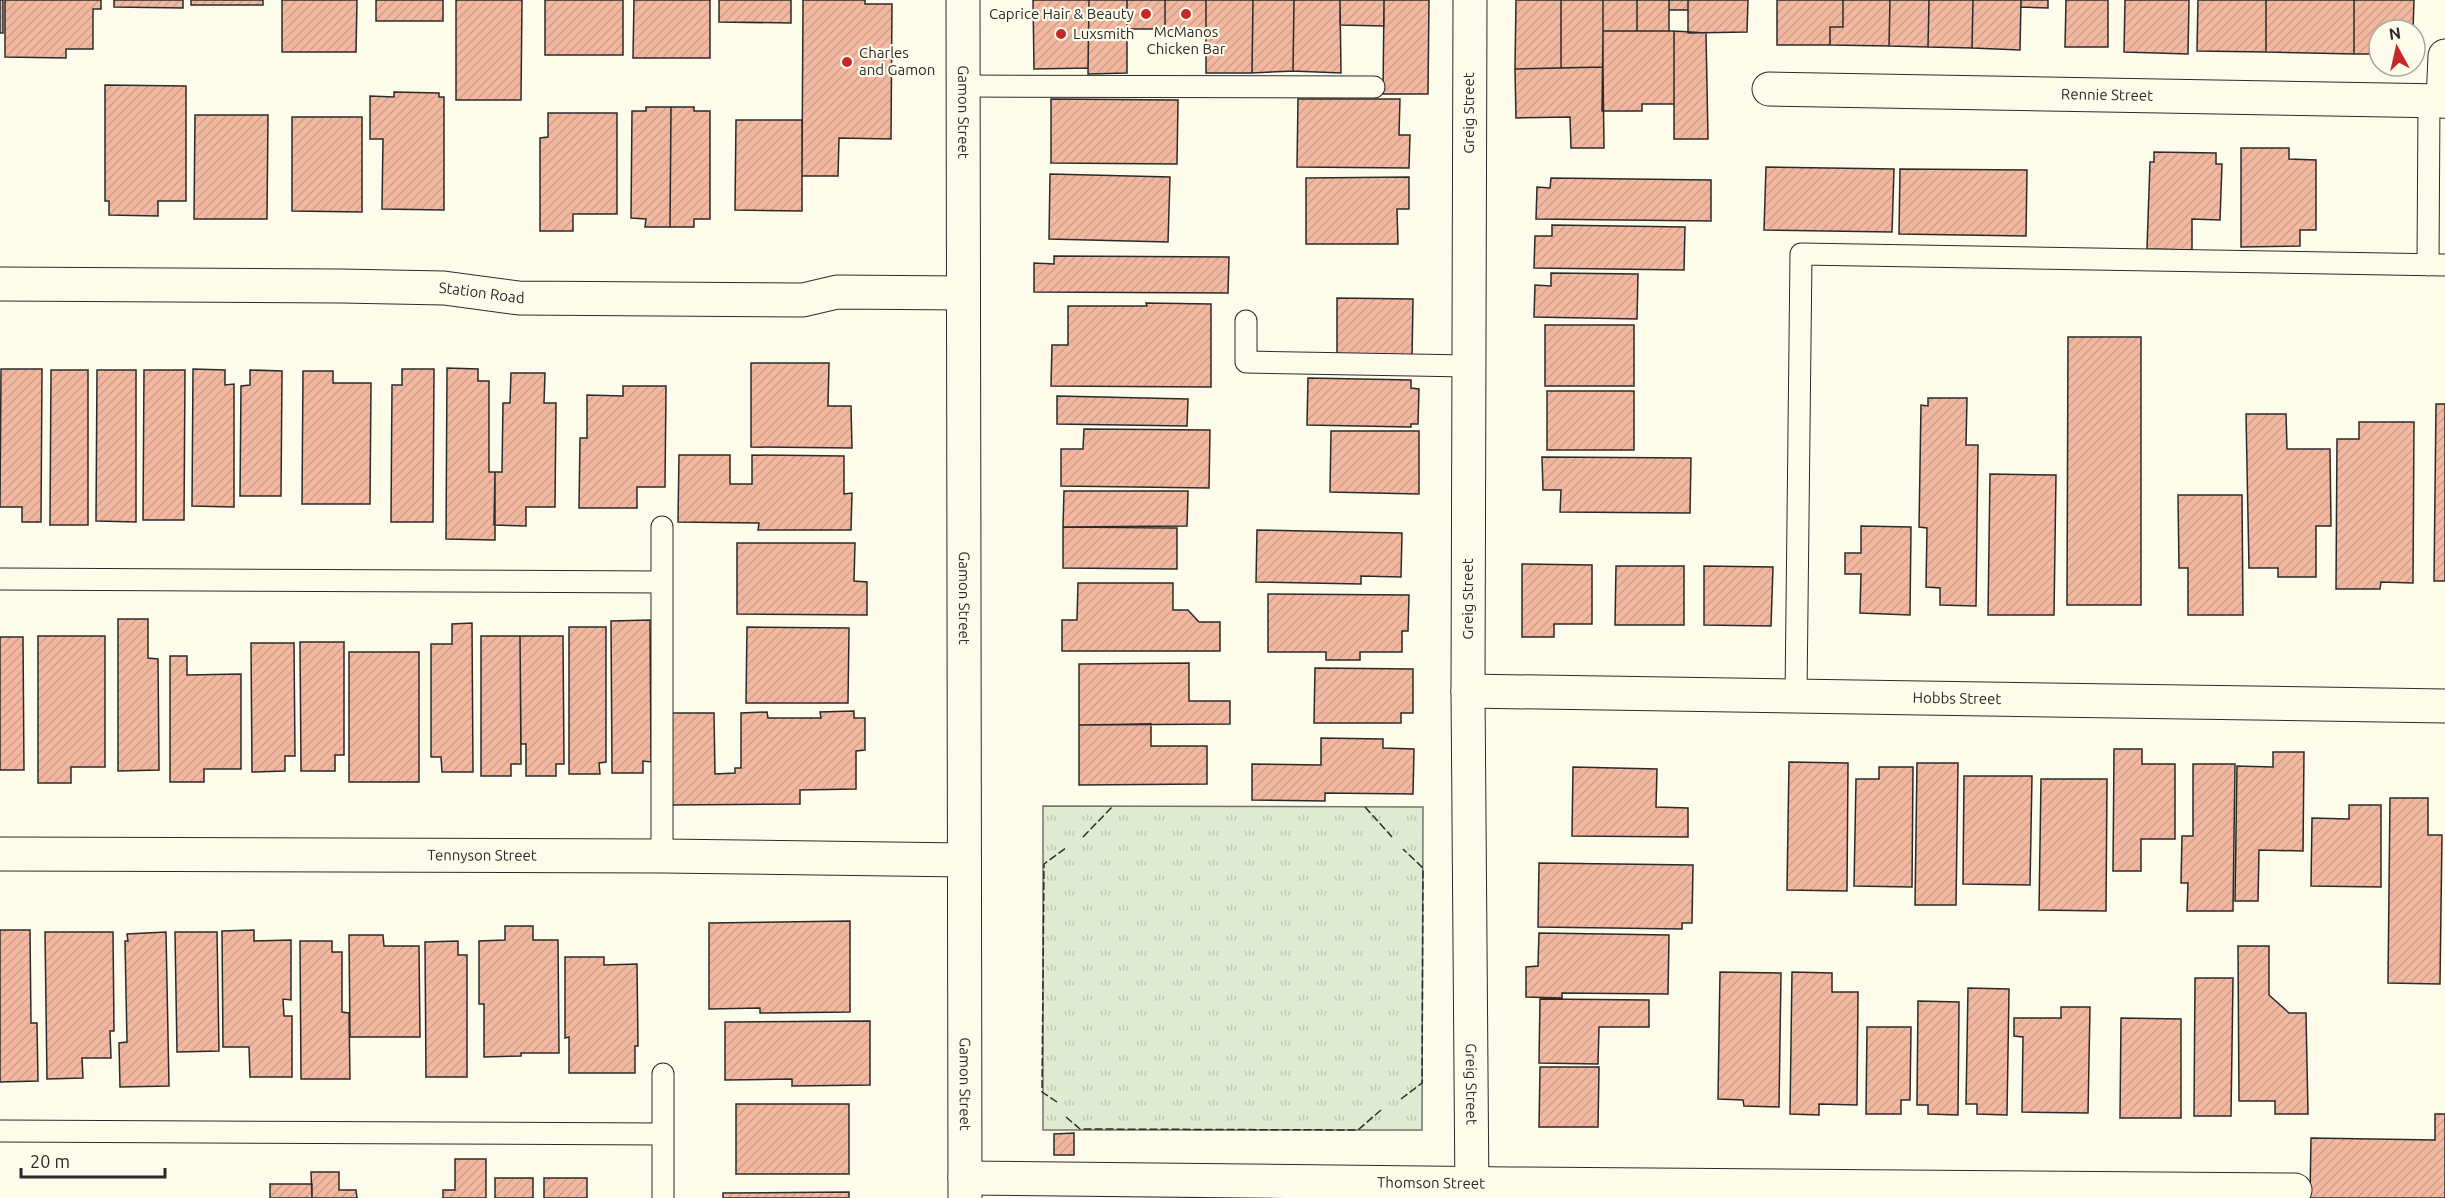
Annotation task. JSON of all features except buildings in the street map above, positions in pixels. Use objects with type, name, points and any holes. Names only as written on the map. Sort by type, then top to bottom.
[{"type":"street","name":"Gamon Street","points":[[963,0],[965,1188]]},
{"type":"street","name":"Greig Street","points":[[1470,0],[1468,691],[1472,1191]]},
{"type":"street","points":[[2439,101],[2445,56]]},
{"type":"street","name":"Rennie Street","points":[[1769,89],[2439,101]]},
{"type":"street","name":"Station Road","points":[[0,284],[444,288],[519,298],[803,300],[837,292],[963,293]]},
{"type":"street","name":"Hobbs Street","points":[[1468,691],[2445,706]]},
{"type":"street","name":"Tennyson Street","points":[[0,854],[662,856],[964,860]]},
{"type":"street","name":"Thomson Street","points":[[965,1188],[2295,1194]]},
{"type":"lane","points":[[963,86],[1374,87]]},
{"type":"lane","points":[[1796,696],[1801,254],[2437,265],[2439,101]]},
{"type":"lane","points":[[1246,321],[1246,362],[1468,366]]},
{"type":"lane","points":[[662,526],[662,856]]},
{"type":"lane","points":[[0,579],[662,582]]},
{"type":"lane","points":[[663,1074],[663,1198]]},
{"type":"lane","points":[[0,1131],[663,1134]]},
{"type":"green space","points":[[1043,806],[1423,807],[1422,1130],[1043,1130]]},
{"type":"fence","points":[[1083,837],[1112,807]]},
{"type":"fence","points":[[1365,807],[1392,837]]},
{"type":"fence","points":[[1057,1102],[1042,1092],[1044,864],[1066,848]]},
{"type":"fence","points":[[1401,1099],[1422,1083],[1423,868],[1403,849]]},
{"type":"fence","points":[[1066,1117],[1080,1129],[1358,1130],[1381,1110]]},
{"type":"place","name":"Caprice Hair & Beauty","points":[[1146,14]]},
{"type":"place","name":"McManos Chicken Bar","points":[[1186,14]]},
{"type":"place","name":"Luxsmith","points":[[1061,34]]},
{"type":"place","name":"Charles and Gamon","points":[[847,62]]}]
